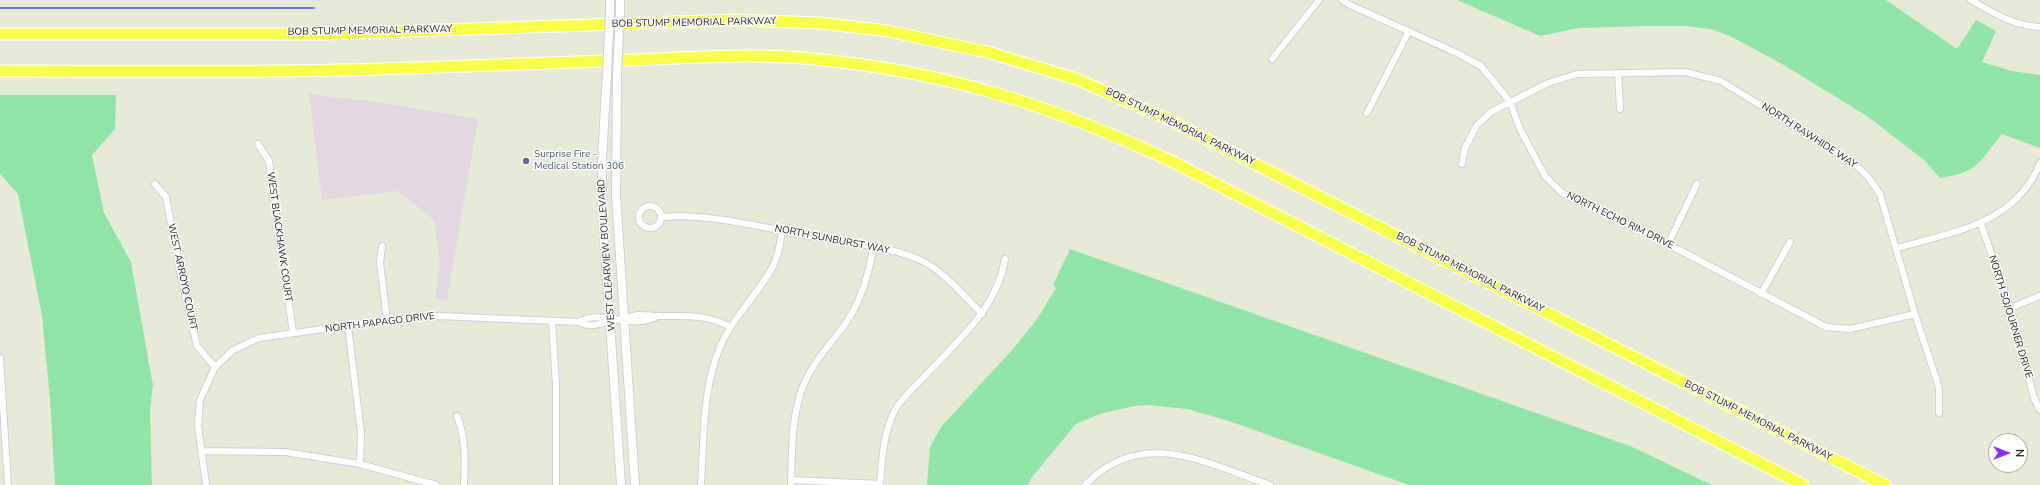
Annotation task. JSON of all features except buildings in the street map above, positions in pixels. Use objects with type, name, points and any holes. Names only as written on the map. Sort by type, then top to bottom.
[{"type":"highway","name":"BOB STUMP MEMORIAL PARKWAY","points":[[0,34],[325,34],[742,20],[800,22],[860,27],[960,45],[1024,62],[1076,79],[1175,123],[1885,485]]},
{"type":"highway","points":[[0,71],[352,70],[744,56],[821,60],[886,68],[936,77],[1027,102],[1064,114],[1132,143],[1803,485]]},
{"type":"street","name":"WEST CLEARVIEW BOULEVARD","points":[[610,0],[602,182],[621,485]]},
{"type":"street","name":"WEST CLEARVIEW BOULEVARD","points":[[620,0],[617,73],[616,195],[634,485]]},
{"type":"street","points":[[1272,59],[1319,0]]},
{"type":"street","name":"NORTH ECHO RIM DRIVE","points":[[1342,0],[1350,5],[1458,52],[1481,66],[1510,102],[1520,129],[1544,176],[1562,193],[1668,244],[1826,327],[1850,329],[1915,314]]},
{"type":"street","points":[[1971,0],[2000,17],[2027,27],[2040,27]]},
{"type":"street","points":[[1367,113],[1409,31]]},
{"type":"street","name":"NORTH RAWHIDE WAY","points":[[1462,164],[1465,148],[1477,125],[1491,112],[1548,83],[1577,74],[1685,72],[1721,81],[1854,163],[1868,177],[1880,194],[1915,314],[1939,388],[1939,413]]},
{"type":"street","points":[[1618,73],[1620,109]]},
{"type":"street","name":"WEST BLACKHAWK COURT","points":[[258,144],[268,161],[293,333]]},
{"type":"street","points":[[1897,248],[1981,224],[2001,212],[2022,193],[2040,162]]},
{"type":"street","name":"WEST ARROYO COURT","points":[[155,184],[166,197],[197,346],[215,367]]},
{"type":"street","points":[[1668,244],[1697,184]]},
{"type":"street","name":"NORTH SUNBURST WAY","points":[[661,217],[680,215],[699,217],[873,247],[911,256],[927,263],[949,281],[982,314]]},
{"type":"street","name":"NORTH SOJOURNER DRIVE","points":[[1981,224],[2010,308],[2034,398],[2040,410]]},
{"type":"street","points":[[701,485],[708,386],[713,366],[731,327],[773,265],[779,251],[782,231]]},
{"type":"street","points":[[1761,294],[1790,242]]},
{"type":"street","points":[[382,246],[380,263],[387,320]]},
{"type":"street","points":[[873,247],[869,274],[856,307],[816,363],[802,388],[794,425],[791,482],[880,484],[882,451],[888,426],[894,411],[909,392],[982,314],[995,292],[1003,273],[1005,259]]},
{"type":"street","points":[[2010,308],[2040,296]]},
{"type":"street","name":"NORTH PAPAGO DRIVE","points":[[215,367],[233,350],[259,338],[387,320],[454,316],[579,322],[585,325],[600,325],[611,320],[624,319],[632,315],[650,314],[658,316],[702,316],[731,327]]},
{"type":"street","points":[[552,321],[556,385],[556,485]]},
{"type":"street","points":[[348,326],[361,433],[360,464]]},
{"type":"street","points":[[0,358],[8,485]]},
{"type":"street","points":[[205,484],[198,426],[200,400],[215,367]]},
{"type":"street","points":[[458,416],[464,431],[464,485]]},
{"type":"street","points":[[201,451],[285,452],[360,464],[436,485]]},
{"type":"street","points":[[1085,485],[1107,466],[1121,460],[1149,453],[1165,452],[1185,455],[1270,485]]},
{"type":"shaded area","points":[[309,94],[369,101],[478,119],[447,300],[435,298],[440,263],[434,220],[398,191],[322,200]]},
{"type":"green space","points":[[1457,0],[1886,0],[1957,49],[1976,20],[1996,31],[1982,62],[2012,71],[2040,75],[2040,148],[2002,134],[1983,159],[1971,169],[1953,176],[1940,178],[1924,160],[1867,116],[1782,64],[1730,36],[1711,29],[1685,26],[1643,26],[1579,28],[1540,36]]},
{"type":"green space","points":[[0,95],[116,95],[115,129],[92,155],[104,213],[131,262],[153,385],[150,412],[152,485],[55,485],[50,399],[42,316],[18,194],[0,174]]},
{"type":"green space","points":[[1070,249],[1630,446],[1712,485],[1409,485],[1229,421],[1187,409],[1149,405],[1134,406],[1100,414],[1076,424],[1032,477],[1028,485],[927,485],[930,447],[941,427],[1014,348],[1037,319],[1056,288],[1053,285]]},
{"type":"waterway","points":[[0,8],[314,8]]},
{"type":"place","name":"Surprise Fire - Medical Station 306","points":[[526,161]]}]
